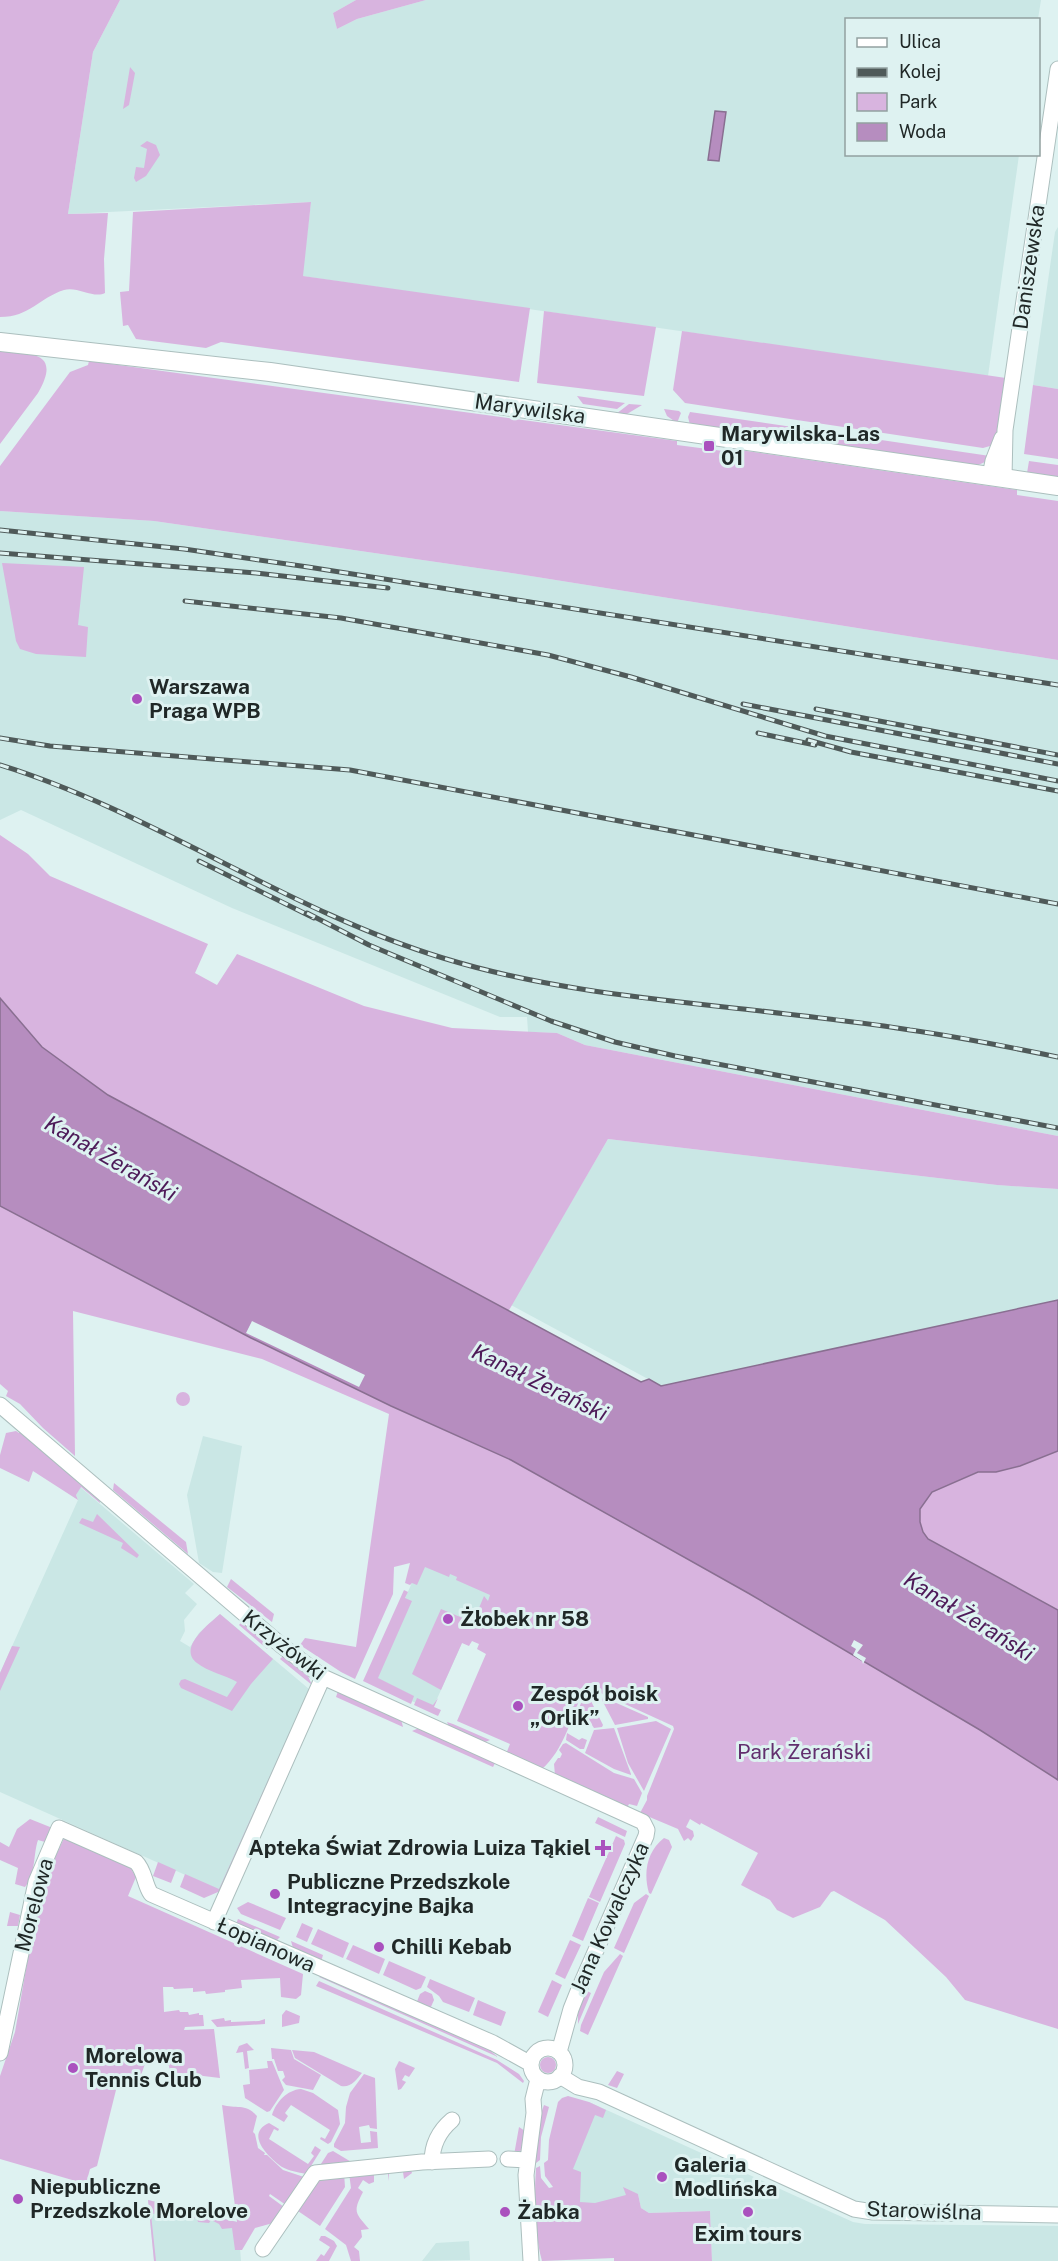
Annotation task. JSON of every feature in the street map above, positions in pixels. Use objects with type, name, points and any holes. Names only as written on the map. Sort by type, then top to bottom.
[{"type":"main road","name":"Marywilska","points":[[0,342],[270,372],[1058,486]]},
{"type":"street","name":"Daniszewska","points":[[997,477],[993,461],[1005,430],[1058,69]]},
{"type":"street","name":"Krzyżówki","points":[[0,1405],[282,1646],[323,1677],[628,1814],[640,1820],[646,1827]]},
{"type":"street","points":[[214,1922],[323,1677]]},
{"type":"street","name":"Jana Kowalczyka","points":[[544,2055],[571,2008],[646,1836],[646,1827]]},
{"type":"street","name":"Łopianowa","points":[[59,1828],[136,1862],[144,1872],[151,1894],[492,2043],[544,2055]]},
{"type":"street","name":"Morelowa","points":[[0,2053],[36,1882],[59,1828]]},
{"type":"street","points":[[531,2261],[525,2191],[534,2113],[542,2102],[553,2076],[565,2062],[544,2055],[532,2070],[553,2076]]},
{"type":"street","name":"Starowiślna","points":[[553,2076],[583,2078],[599,2092],[799,2185],[854,2208],[873,2212],[1058,2215]]},
{"type":"street","points":[[432,2162],[432,2148],[445,2125],[452,2120]]},
{"type":"street","points":[[263,2249],[315,2173],[489,2159]]},
{"type":"street","points":[[508,2159],[527,2160]]},
{"type":"shaded area","points":[[120,0],[356,0],[333,13],[337,29],[357,19],[426,0],[1041,0],[1038,18],[845,18],[845,156],[1019,156],[988,376],[302,276],[311,202],[68,214],[93,52]]},
{"type":"shaded area","points":[[1058,227],[1058,389],[1033,385],[1055,232]]},
{"type":"shaded area","points":[[0,511],[154,521],[518,574],[1058,660],[1058,1136],[585,1045],[557,1033],[528,1032],[527,1017],[500,1017],[232,908],[21,810],[0,820]]},
{"type":"shaded area","points":[[608,1139],[997,1185],[1058,1189],[1058,1300],[661,1386],[511,1305]]},
{"type":"shaded area","points":[[203,1436],[242,1446],[222,1573],[213,1572],[199,1563],[187,1495]]},
{"type":"shaded area","points":[[80,1487],[194,1584],[185,1593],[197,1604],[184,1620],[185,1631],[180,1641],[190,1647],[199,1633],[220,1614],[309,1689],[219,1890],[0,1792],[0,1673],[78,1500],[76,1495]]},
{"type":"shaded area","name":"Żłobek nr 58","points":[[422,1560],[510,1598],[480,1644],[472,1640],[462,1643],[432,1710],[368,1682]]},
{"type":"shaded area","name":"Galeria Modlińska","points":[[589,2102],[853,2222],[1058,2226],[1058,2261],[712,2261],[710,2211],[649,2213],[641,2208],[638,2194],[570,2212],[572,2169],[578,2154]]},
{"type":"shaded area","points":[[148,2200],[238,2222],[241,2261],[154,2261]]},
{"type":"shaded area","points":[[469,2241],[470,2260],[422,2261],[436,2243]]},
{"type":"green space","points":[[0,0],[120,0],[93,52],[68,214],[108,213],[104,259],[105,293],[64,290],[55,293],[27,311],[0,317]]},
{"type":"green space","points":[[356,0],[426,0],[357,19],[337,29],[333,13]]},
{"type":"green space","points":[[130,67],[135,73],[129,105],[123,109]]},
{"type":"green space","points":[[147,141],[156,145],[160,155],[146,176],[136,182],[134,178],[136,167],[144,168],[147,149],[140,146]]},
{"type":"green space","points":[[311,202],[303,276],[530,308],[519,382],[221,342],[206,348],[136,339],[128,325],[123,326],[120,292],[129,291],[133,212]]},
{"type":"green space","points":[[544,311],[656,327],[644,396],[537,383]]},
{"type":"green space","points":[[682,331],[1006,378],[996,440],[990,446],[983,448],[685,403],[673,390]]},
{"type":"green space","points":[[0,351],[40,357],[47,369],[38,393],[0,444]]},
{"type":"green space","points":[[89,361],[677,441],[677,445],[723,451],[726,448],[1017,490],[1017,495],[1058,501],[1058,660],[518,574],[154,521],[0,511],[0,466],[70,372],[88,365]]},
{"type":"green space","points":[[1033,385],[1058,389],[1058,459],[1024,454]]},
{"type":"green space","points":[[577,396],[625,403],[617,409],[583,404]]},
{"type":"green space","points":[[629,404],[642,405],[627,414],[616,414]]},
{"type":"green space","points":[[664,409],[681,413],[677,423],[667,416]]},
{"type":"green space","points":[[690,412],[990,456],[985,462],[976,466],[690,425],[688,417]]},
{"type":"green space","points":[[1029,461],[1058,465],[1058,477],[1027,473]]},
{"type":"green space","points":[[2,563],[84,567],[78,625],[88,627],[86,657],[36,654],[20,649],[16,641]]},
{"type":"green space","points":[[0,835],[28,854],[50,876],[208,944],[195,973],[217,985],[237,954],[364,1006],[452,1028],[557,1033],[585,1045],[1058,1136],[1058,1189],[997,1185],[608,1139],[508,1312],[108,1095],[42,1047],[0,998]]},
{"type":"green space","name":"Park Żerański","points":[[0,1206],[251,1338],[391,1406],[511,1460],[748,1593],[980,1730],[1058,1780],[1058,2029],[965,2000],[946,1977],[885,1920],[834,1891],[820,1907],[793,1918],[777,1910],[770,1900],[741,1885],[758,1853],[690,1819],[686,1827],[693,1831],[694,1836],[691,1841],[688,1838],[684,1841],[678,1829],[640,1813],[674,1729],[673,1726],[592,1689],[583,1691],[556,1753],[542,1769],[506,1754],[510,1744],[457,1721],[486,1654],[477,1649],[479,1644],[472,1641],[469,1646],[462,1643],[441,1690],[412,1674],[441,1609],[465,1619],[467,1616],[474,1620],[484,1596],[488,1601],[490,1595],[456,1580],[457,1577],[450,1574],[449,1577],[425,1567],[417,1585],[412,1583],[410,1585],[405,1583],[410,1563],[394,1567],[393,1594],[355,1679],[300,1645],[305,1638],[356,1647],[389,1414],[262,1359],[73,1311],[75,1456],[20,1404],[6,1396],[8,1391],[0,1384]]},
{"type":"green space","points":[[183,1392],[188,1394],[190,1399],[188,1404],[183,1406],[178,1404],[176,1399],[178,1394]]},
{"type":"green space","points":[[21,1430],[99,1497],[100,1503],[81,1487],[76,1495],[78,1500],[33,1471],[29,1482],[0,1468],[0,1455],[6,1433],[16,1431],[19,1433]]},
{"type":"green space","points":[[1058,1451],[1058,1610],[928,1539],[920,1522],[920,1509],[932,1492],[979,1472],[996,1472],[1020,1466]]},
{"type":"green space","points":[[114,1483],[186,1542],[188,1554],[113,1490]]},
{"type":"green space","points":[[97,1514],[139,1555],[137,1558],[121,1548],[123,1543],[79,1523],[82,1518],[93,1522]]},
{"type":"green space","points":[[231,1579],[274,1614],[272,1622],[227,1587]]},
{"type":"green space","points":[[404,1590],[408,1592],[405,1598],[412,1601],[378,1678],[414,1696],[411,1704],[363,1681]]},
{"type":"green space","points":[[220,1614],[273,1659],[232,1711],[181,1688],[179,1684],[185,1679],[227,1697],[237,1682],[206,1669],[192,1657],[191,1650],[197,1637]]},
{"type":"green space","points":[[243,1620],[271,1644],[267,1649],[239,1625]]},
{"type":"green space","points":[[12,1646],[20,1647],[0,1691],[0,1673]]},
{"type":"green space","points":[[284,1655],[307,1674],[312,1685],[280,1659]]},
{"type":"green space","points":[[309,1689],[311,1690],[222,1893],[218,1892],[204,1898],[180,1887],[185,1874],[219,1889]]},
{"type":"green space","points":[[338,1691],[401,1719],[403,1727],[336,1697]]},
{"type":"green space","points":[[591,1692],[597,1695],[591,1701],[602,1727],[594,1728],[587,1718],[577,1713],[585,1693]]},
{"type":"green space","points":[[603,1697],[648,1719],[615,1725],[602,1700]]},
{"type":"green space","points":[[417,1698],[433,1705],[438,1698],[434,1707],[441,1710],[438,1716],[414,1705]]},
{"type":"green space","points":[[656,1721],[671,1729],[644,1791],[628,1763],[617,1728]]},
{"type":"green space","points":[[447,1722],[490,1740],[483,1743],[450,1729]]},
{"type":"green space","points":[[419,1728],[496,1761],[493,1767],[412,1731]]},
{"type":"green space","points":[[614,1728],[631,1775],[614,1769],[585,1753],[594,1730]]},
{"type":"green space","points":[[567,1733],[579,1740],[582,1738],[587,1740],[584,1749],[566,1740]]},
{"type":"green space","points":[[566,1743],[614,1773],[634,1779],[642,1793],[637,1806],[629,1804],[627,1808],[555,1775],[554,1764],[562,1754],[559,1750]]},
{"type":"green space","points":[[598,1817],[627,1831],[625,1837],[595,1823]]},
{"type":"green space","points":[[30,1819],[50,1827],[51,1830],[45,1842],[38,1840],[33,1870],[25,1887],[15,1884],[18,1868],[0,1860],[0,1842],[9,1847],[17,1829]]},
{"type":"green space","points":[[65,1836],[128,1864],[136,1877],[128,1896],[303,1974],[301,1995],[296,1999],[281,1997],[280,1978],[241,1980],[242,1988],[206,1994],[205,1991],[193,1992],[193,1988],[163,1987],[164,2012],[179,2010],[188,2012],[189,2015],[199,2013],[203,2015],[204,2026],[185,2027],[184,2030],[214,2029],[220,2078],[170,2072],[169,2066],[146,2061],[139,2081],[118,2082],[97,2166],[90,2169],[86,2184],[0,2159],[0,2076],[15,2032],[30,1946],[35,1941],[36,1933],[30,1932],[39,1892]]},
{"type":"green space","points":[[616,1836],[624,1840],[625,1844],[600,1902],[589,1897]]},
{"type":"green space","points":[[664,1838],[669,1840],[672,1847],[651,1894],[646,1878],[648,1863],[654,1849]]},
{"type":"green space","points":[[158,1862],[176,1870],[171,1883],[153,1876]]},
{"type":"green space","points":[[646,1894],[649,1896],[624,1953],[614,1948],[634,1903]]},
{"type":"green space","points":[[588,1898],[599,1903],[583,1941],[572,1936]]},
{"type":"green space","points":[[248,1902],[286,1918],[280,1930],[241,1914],[237,1908]]},
{"type":"green space","points":[[10,1912],[20,1915],[18,1926],[7,1926]]},
{"type":"green space","points":[[238,1919],[280,1937],[276,1941],[236,1924]]},
{"type":"green space","points":[[302,1923],[313,1928],[307,1942],[296,1937]]},
{"type":"green space","points":[[318,1929],[349,1943],[343,1958],[311,1944]]},
{"type":"green space","points":[[570,1940],[581,1945],[565,1979],[555,1974]]},
{"type":"green space","points":[[291,1941],[323,1955],[321,1962],[293,1948]]},
{"type":"green space","points":[[353,1945],[385,1959],[379,1974],[346,1959]]},
{"type":"green space","points":[[620,1954],[623,1956],[588,2035],[580,2031],[581,2025],[604,1972]]},
{"type":"green space","points":[[389,1961],[426,1977],[421,1988],[416,1990],[383,1975]]},
{"type":"green space","points":[[319,1977],[483,2045],[498,2057]]},
{"type":"green space","points":[[430,1979],[475,1998],[469,2012],[443,2002],[427,1987]]},
{"type":"green space","points":[[552,1980],[562,1985],[548,2017],[538,2012]]},
{"type":"green space","points":[[319,1981],[497,2060],[519,2074],[524,2081],[523,2083],[497,2063],[316,1986]]},
{"type":"green space","points":[[585,1990],[591,1993],[578,2024],[578,2005]]},
{"type":"green space","points":[[425,1991],[432,1994],[434,2000],[430,2009],[416,2004],[420,1994]]},
{"type":"green space","points":[[478,2000],[506,2012],[501,2026],[473,2015]]},
{"type":"green space","points":[[286,2010],[300,2016],[299,2023],[282,2027],[282,2015]]},
{"type":"green space","points":[[224,2018],[225,2021],[231,2020],[231,2022],[265,2019],[265,2024],[217,2027],[211,2020]]},
{"type":"green space","points":[[247,2043],[254,2050],[247,2051],[249,2068],[245,2069],[243,2052],[236,2053],[239,2046]]},
{"type":"green space","points":[[271,2048],[291,2050],[294,2059],[321,2075],[313,2090],[286,2085],[282,2080],[285,2077],[283,2071],[278,2071],[272,2059]]},
{"type":"green space","points":[[292,2050],[314,2052],[362,2073],[350,2085],[341,2086],[295,2058]]},
{"type":"green space","points":[[548,2057],[556,2065],[548,2073],[540,2065]]},
{"type":"green space","points":[[267,2061],[272,2061],[284,2090],[267,2112],[245,2098],[243,2085],[250,2084],[249,2070],[268,2068]]},
{"type":"green space","points":[[399,2061],[415,2068],[409,2077],[405,2075],[402,2080],[406,2082],[398,2090],[395,2069]]},
{"type":"green space","points":[[617,2071],[624,2074],[617,2088],[608,2085]]},
{"type":"green space","points":[[364,2074],[375,2078],[377,2129],[370,2128],[369,2125],[359,2127],[361,2143],[371,2142],[370,2131],[377,2132],[378,2148],[341,2151],[334,2147],[334,2144],[345,2123],[350,2093]]},
{"type":"green space","points":[[301,2089],[313,2093],[338,2110],[340,2124],[328,2144],[320,2139],[321,2137],[325,2139],[330,2130],[291,2105],[285,2113],[288,2116],[284,2122],[272,2115],[283,2098]]},
{"type":"green space","points":[[568,2096],[606,2110],[603,2118],[595,2115],[573,2169],[581,2172],[580,2202],[595,2203],[626,2195],[623,2187],[638,2194],[641,2208],[649,2213],[710,2211],[712,2261],[614,2261],[614,2258],[542,2261],[535,2215],[536,2168],[540,2166],[541,2178],[549,2188],[553,2187],[545,2176],[544,2163],[548,2160],[549,2140],[558,2102]]},
{"type":"green space","points":[[222,2105],[245,2108],[253,2112],[257,2116],[253,2132],[258,2148],[283,2170],[304,2177],[286,2205],[270,2194],[269,2196],[284,2207],[273,2223],[255,2228],[242,2250],[235,2250],[232,2228],[222,2229],[219,2224],[211,2220],[209,2223],[198,2222],[197,2218],[185,2219],[183,2211],[151,2214],[156,2261],[154,2261],[148,2200],[237,2222]]},
{"type":"green space","points":[[544,2105],[549,2107],[541,2137],[540,2160],[532,2166],[537,2125]]},
{"type":"green space","points":[[269,2123],[279,2129],[278,2131],[274,2129],[269,2139],[308,2164],[314,2156],[311,2153],[315,2146],[321,2150],[306,2174],[282,2167],[261,2146],[259,2133]]},
{"type":"green space","points":[[519,2127],[525,2131],[523,2149],[514,2155]]},
{"type":"green space","points":[[333,2151],[353,2163],[319,2167],[328,2153]]},
{"type":"green space","points":[[411,2170],[412,2173],[404,2179],[403,2172],[389,2173],[389,2181],[388,2174],[374,2175],[374,2182],[369,2184],[363,2180],[358,2188],[363,2192],[357,2204],[357,2212],[369,2229],[361,2230],[362,2237],[354,2247],[359,2251],[360,2261],[351,2261],[346,2245],[325,2229],[351,2188],[349,2173]]},
{"type":"green space","points":[[344,2173],[345,2187],[320,2226],[298,2211],[298,2206],[316,2178]]},
{"type":"green space","points":[[321,2236],[334,2241],[337,2246],[329,2261],[316,2261],[321,2254],[324,2256],[330,2247],[319,2240]]},
{"type":"water","points":[[715,111],[726,112],[719,161],[708,160]]},
{"type":"water","name":"Kanał Żerański","points":[[0,998],[42,1047],[108,1095],[641,1382],[649,1379],[661,1386],[1058,1300],[1058,1451],[1020,1466],[996,1472],[978,1472],[932,1492],[920,1509],[920,1522],[928,1539],[1058,1610],[1058,1780],[980,1730],[748,1593],[511,1460],[391,1406],[251,1338],[0,1206]]},
{"type":"pier","points":[[252,1321],[365,1375],[359,1387],[246,1333]]},
{"type":"pier","points":[[854,1640],[863,1645],[857,1653],[866,1658],[863,1664],[853,1655],[856,1649],[851,1646]]},
{"type":"railway","points":[[0,530],[184,549],[308,567],[1058,685]]},
{"type":"railway","points":[[0,553],[256,573],[388,588]]},
{"type":"railway","points":[[185,601],[341,618],[548,655],[631,677],[825,736],[1058,781]]},
{"type":"railway","points":[[743,704],[1058,764]]},
{"type":"railway","points":[[816,709],[1058,755]]},
{"type":"railway","points":[[758,733],[815,745]]},
{"type":"railway","points":[[0,738],[50,746],[350,770],[1058,904]]},
{"type":"railway","points":[[808,740],[851,752],[1058,791]]},
{"type":"railway","points":[[0,765],[57,785],[113,809],[330,915],[386,938],[482,969],[561,986],[873,1024],[1058,1057]]},
{"type":"railway","points":[[199,861],[314,918]]},
{"type":"railway","points":[[307,913],[369,945],[551,1021],[615,1042],[675,1056],[1058,1128]]},
{"type":"place","name":"Marywilska-Las 01","points":[[709,446]]},
{"type":"place","name":"Warszawa Praga WPB","points":[[137,699]]},
{"type":"place","name":"Żłobek nr 58","points":[[448,1619]]},
{"type":"place","name":"Zespół boisk „Orlik”","points":[[518,1706]]},
{"type":"place","name":"Apteka Świat Zdrowia Luiza Tąkiel","points":[[603,1848]]},
{"type":"place","name":"Publiczne Przedszkole Integracyjne Bajka","points":[[275,1894]]},
{"type":"place","name":"Chilli Kebab","points":[[379,1947]]},
{"type":"place","name":"Morelowa Tennis Club","points":[[73,2068]]},
{"type":"place","name":"Galeria Modlińska","points":[[662,2177]]},
{"type":"place","name":"Niepubliczne Przedszkole Morelove","points":[[18,2199]]},
{"type":"place","name":"Żabka","points":[[505,2212]]},
{"type":"place","name":"Exim tours","points":[[748,2212]]}]
